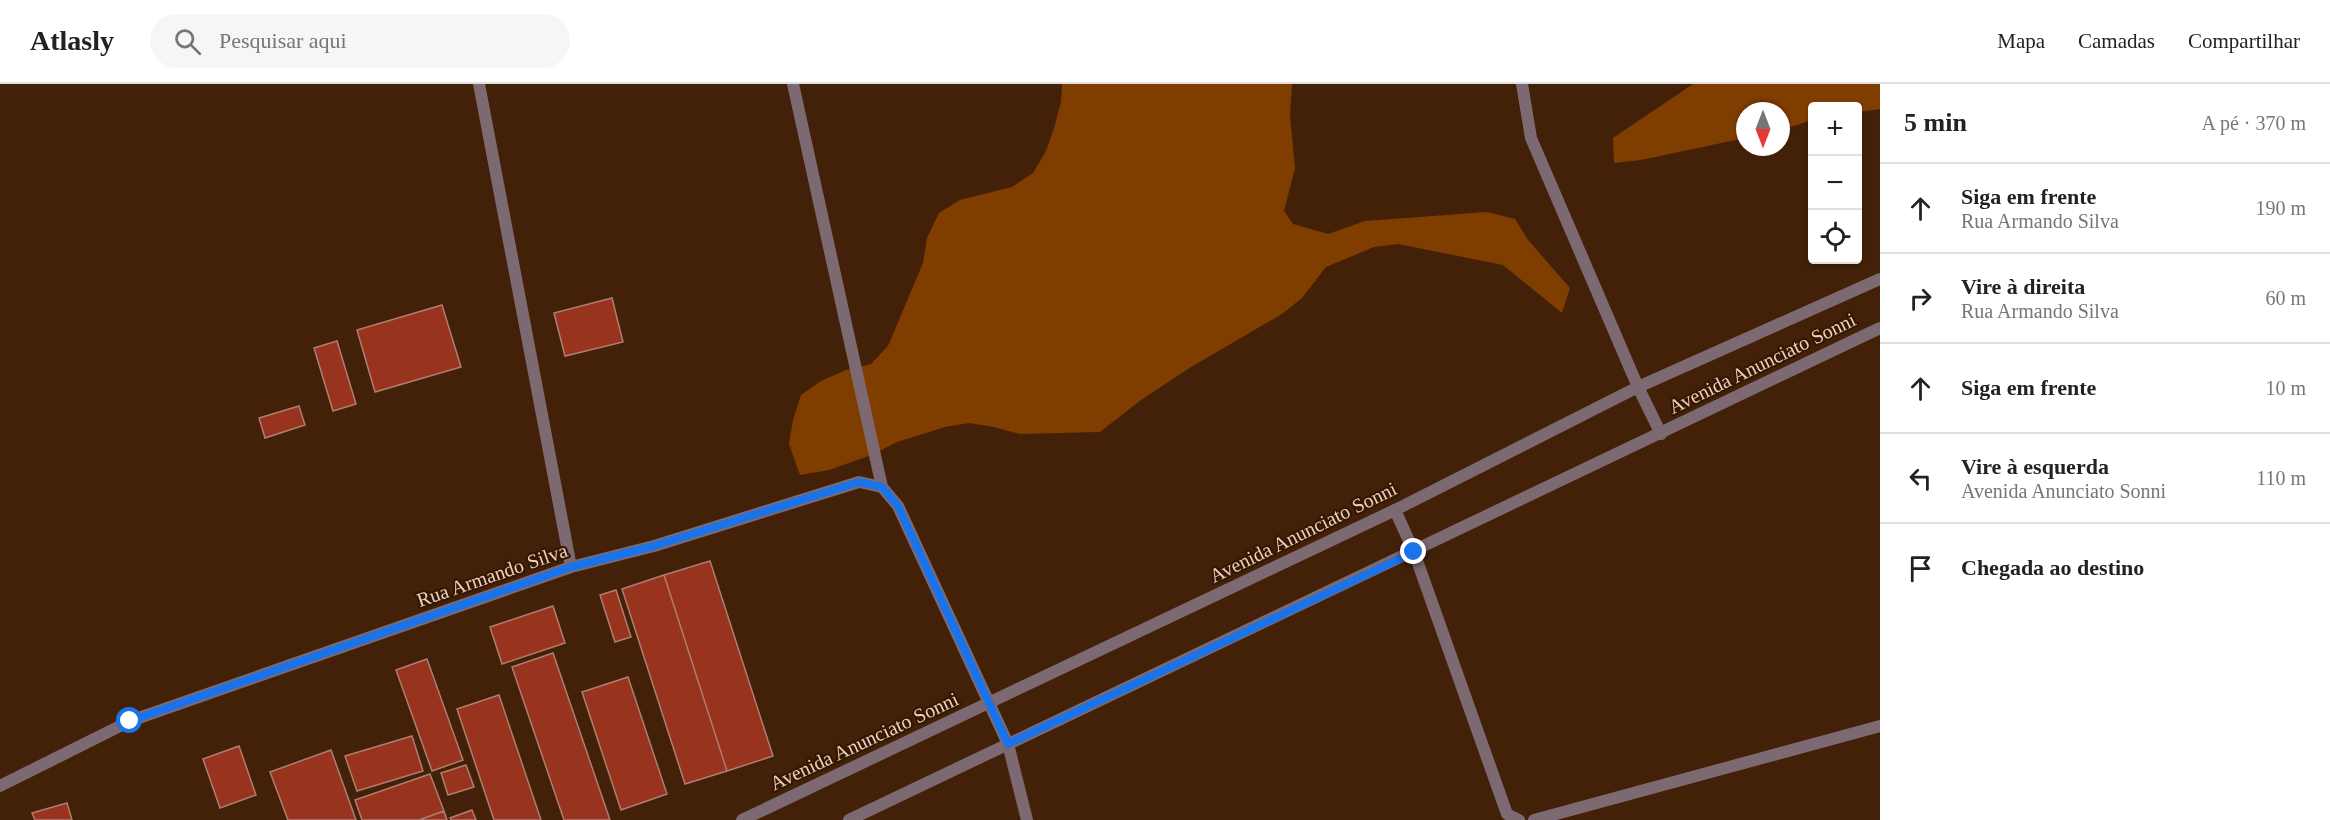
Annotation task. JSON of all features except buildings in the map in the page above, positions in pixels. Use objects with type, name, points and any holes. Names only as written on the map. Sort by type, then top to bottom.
[{"type":"street","points":[[478,84],[571,567]]},
{"type":"street","points":[[793,84],[882,487],[898,506],[1008,744],[1028,820]]},
{"type":"street","points":[[1522,84],[1531,138],[1638,387],[1661,434]]},
{"type":"street","name":"Avenida Anunciato Sonni","points":[[742,820],[1395,510],[1638,387],[1880,279]]},
{"type":"street","name":"Avenida Anunciato Sonni","points":[[849,820],[1880,328]]},
{"type":"street","name":"Rua Armando Silva","points":[[0,786],[130,721],[571,567],[654,546],[859,482],[882,487]]},
{"type":"street","points":[[1395,510],[1414,552],[1507,814],[1519,820]]},
{"type":"street","points":[[1534,820],[1880,726]]},
{"type":"shaded area","points":[[1062,84],[1292,84],[1290,115],[1295,168],[1284,211],[1293,224],[1328,234],[1365,221],[1487,212],[1515,219],[1528,240],[1570,288],[1562,313],[1503,265],[1398,244],[1374,247],[1326,267],[1302,298],[1282,314],[1191,367],[1141,400],[1100,432],[1020,434],[969,423],[945,427],[897,442],[874,454],[829,470],[800,475],[789,444],[793,420],[801,395],[821,381],[846,370],[871,364],[888,346],[923,263],[927,238],[939,213],[960,200],[1012,187],[1033,173],[1046,151],[1054,128],[1061,102]]},
{"type":"shaded area","points":[[1693,84],[1880,84],[1880,109],[1862,111],[1862,102],[1808,102],[1808,121],[1790,127],[1790,102],[1736,102],[1736,140],[1641,160],[1614,163],[1613,138]]},
{"type":"route","points":[[130,721],[571,567],[654,546],[859,482],[882,487],[898,506],[1008,744],[1414,552]]}]
